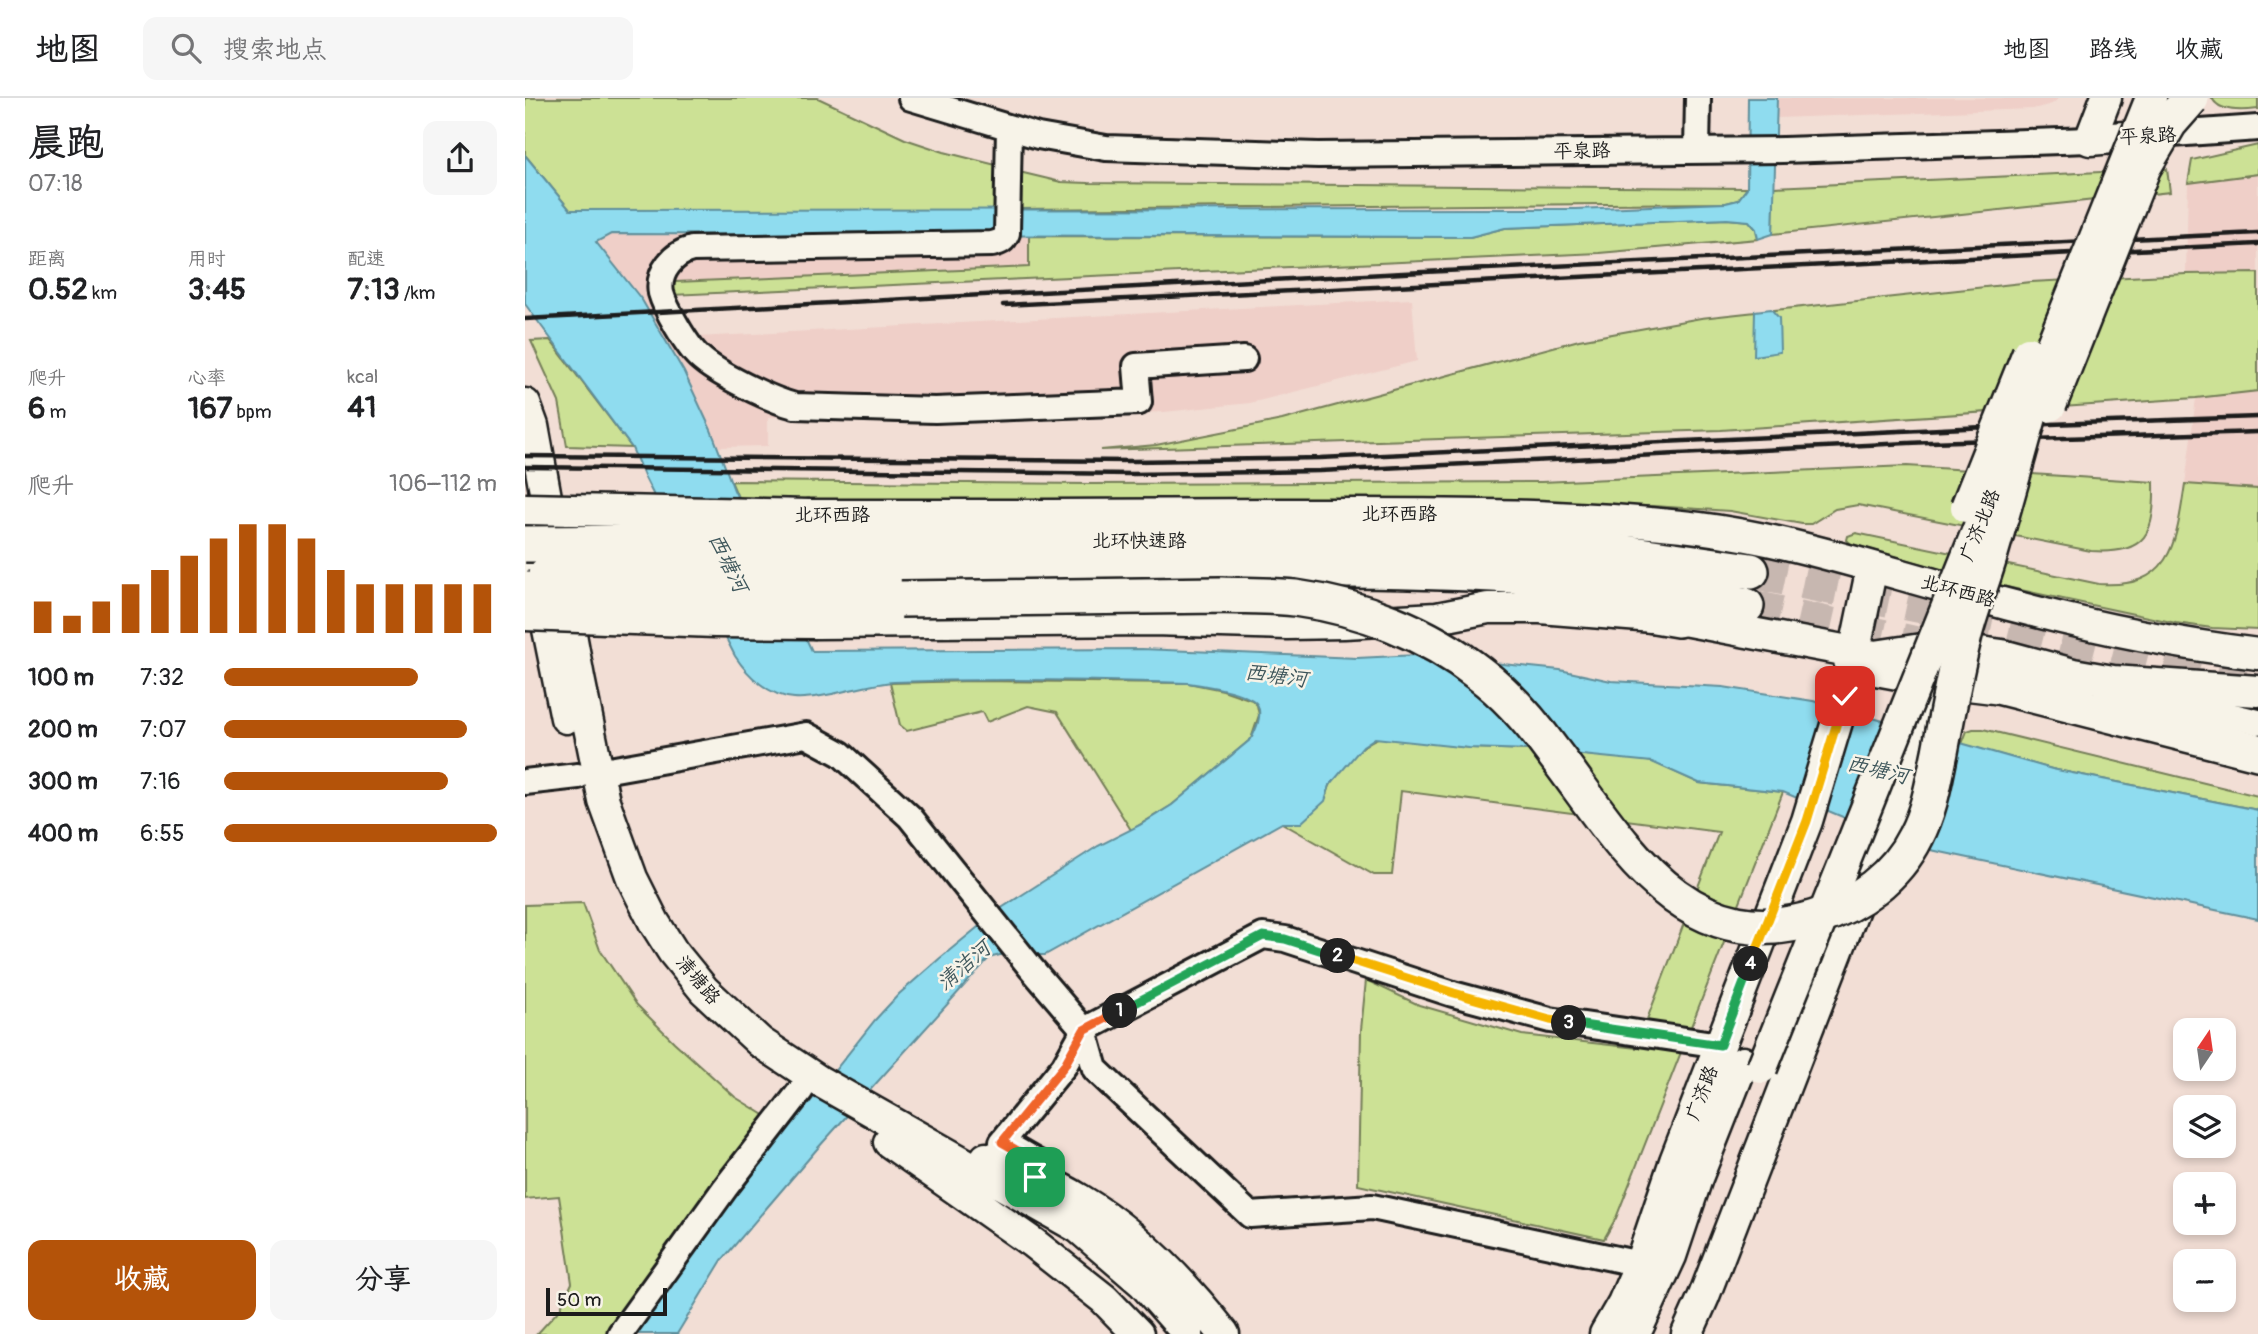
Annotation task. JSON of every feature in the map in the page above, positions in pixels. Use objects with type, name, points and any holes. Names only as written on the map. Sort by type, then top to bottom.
[{"type":"highway","points":[[2084,260],[2139,176],[2162,132],[2191,98]]},
{"type":"highway","points":[[1990,554],[2139,176]]},
{"type":"highway","points":[[525,590],[593,599],[813,571],[901,599],[1265,596],[1324,603],[1378,618],[1409,631],[1480,673],[1541,736],[1624,848],[1663,889],[1695,909],[1716,918],[1751,925],[1808,920],[1851,902],[1881,881],[1912,845],[1930,799],[1963,637],[1990,554],[2042,368]]},
{"type":"highway","name":"北环快速路","points":[[525,544],[813,571],[1476,541],[1618,552],[1751,570]]},
{"type":"highway","points":[[1195,570],[1328,585],[1477,589],[1565,600],[1678,619]]},
{"type":"highway","name":"北环快速路","points":[[525,575],[1195,570],[1476,573],[1530,576],[1680,593],[1746,606]]},
{"type":"highway","points":[[1850,671],[1946,661],[1998,687],[2258,752]]},
{"type":"main road","points":[[2090,140],[2106,98]]},
{"type":"main road","name":"广济北路","points":[[1742,1058],[2130,98]]},
{"type":"main road","name":"广济北路","points":[[1742,1058],[2042,368],[2151,98]]},
{"type":"main road","points":[[2158,135],[2175,98]]},
{"type":"main road","name":"平泉路","points":[[2090,140],[2158,135]]},
{"type":"main road","name":"清塘路","points":[[525,404],[533,426],[588,774],[594,835],[629,915],[655,956],[675,982],[722,1031],[761,1064],[856,1111],[1074,1234],[1143,1283],[1188,1334]]},
{"type":"main road","name":"北环西路","points":[[525,509],[813,571],[1153,620],[1287,624],[1437,618],[1488,608],[1516,607],[1678,619],[1850,671],[1885,656],[1913,650],[1946,661],[2002,655],[2073,674],[2113,681],[2258,691]]},
{"type":"main road","name":"北环西路","points":[[525,615],[715,622],[813,571],[1476,514],[1591,518],[1743,535],[1818,550],[1972,595],[2187,645],[2258,654]]},
{"type":"main road","name":"清塘路","points":[[525,516],[588,774]]},
{"type":"main road","name":"广济路","points":[[1658,1334],[1690,1263],[1717,1185],[1742,1058],[1850,671],[1872,567]]},
{"type":"main road","points":[[1687,1334],[1881,839],[1972,595]]},
{"type":"main road","points":[[1437,618],[1570,618],[1677,632],[1850,671]]},
{"type":"main road","name":"广济路","points":[[1605,1334],[1629,1291],[1640,1264],[1675,1161],[1742,1058]]},
{"type":"main road","name":"广济路","points":[[1635,1334],[1671,1256],[1742,1058]]},
{"type":"main road","points":[[895,1134],[1035,1177],[1079,1199],[1130,1236],[1163,1266],[1224,1334]]},
{"type":"main road","points":[[895,1134],[1104,1299],[1138,1334]]},
{"type":"main road","name":"清塘路","points":[[1074,1234],[1134,1293],[1170,1334]]},
{"type":"street","name":"平泉路","points":[[911,98],[1038,136],[1106,148],[1318,155],[1783,149],[2090,140]]},
{"type":"street","points":[[1697,150],[1698,98]]},
{"type":"street","points":[[1009,128],[1005,239],[992,244],[692,248],[679,252],[667,265],[661,293],[685,341],[700,359],[750,388],[779,402],[795,406],[936,410],[1139,402],[1136,366],[1244,359]]},
{"type":"street","name":"平泉路","points":[[2158,135],[2258,128]]},
{"type":"street","points":[[1946,661],[2191,706],[2258,722]]},
{"type":"street","points":[[525,782],[588,774],[806,735],[841,754],[910,817],[1084,1030],[1095,1069],[1250,1215],[1372,1207],[1640,1264]]},
{"type":"street","points":[[1035,1177],[1042,1165],[1002,1142],[1064,1066],[1084,1030],[1263,936],[1285,939],[1454,993],[1550,1020],[1742,1058]]},
{"type":"street","points":[[620,1334],[725,1188],[810,1089]]},
{"type":"shaded area","points":[[1777,98],[2059,98],[2052,104],[2033,109],[1776,118]]},
{"type":"shaded area","points":[[2258,145],[2258,273],[2186,274],[2188,183],[2192,160]]},
{"type":"shaded area","points":[[611,234],[1029,236],[1029,267],[675,282],[671,295],[697,337],[1412,299],[1417,361],[1250,403],[1164,412],[956,420],[768,417],[768,446],[718,447],[684,372],[663,334],[642,300],[596,242]]},
{"type":"shaded area","points":[[2258,391],[2258,489],[2185,484],[2196,398]]},
{"type":"green space","points":[[525,98],[818,98],[905,139],[1000,166],[1001,210],[570,210],[525,155]]},
{"type":"green space","points":[[2212,98],[2258,98],[2258,109],[2226,109]]},
{"type":"green space","points":[[2258,145],[2258,174],[2188,183],[2192,160]]},
{"type":"green space","points":[[2167,169],[2170,192],[1773,234],[1774,187]]},
{"type":"green space","points":[[1015,171],[1061,182],[1089,183],[1747,188],[1738,200],[1726,203],[1014,209]]},
{"type":"green space","points":[[1727,219],[1749,221],[1756,229],[1758,239],[1599,253],[671,295],[675,282],[1029,267],[1029,236],[1470,237],[1505,228]]},
{"type":"green space","points":[[2258,273],[2258,391],[2196,398],[1721,430],[1101,450],[1156,445],[1282,420],[1579,340],[1701,318],[2031,282]]},
{"type":"green space","points":[[550,340],[632,448],[567,446],[559,402],[531,341]]},
{"type":"green space","points":[[1907,466],[2154,482],[2152,515],[2144,537],[2136,544],[2125,549],[2091,551],[1858,505],[1835,509],[1811,524],[1802,524],[1730,511],[1653,506],[739,500],[731,481],[1090,484],[1541,482]]},
{"type":"green space","points":[[2185,484],[2258,489],[2258,630],[2176,623],[1997,585],[1851,544],[1847,540],[1848,536],[1856,533],[2099,584],[2123,584],[2142,579],[2156,570],[2166,558],[2178,525]]},
{"type":"green space","points":[[890,683],[1188,683],[1223,690],[1252,700],[1257,705],[1259,715],[1251,739],[1172,805],[1131,830],[1057,712],[1028,706],[987,722],[982,712],[907,731],[900,725]]},
{"type":"green space","points":[[1983,729],[2258,796],[2258,810],[2052,769],[1962,744],[1967,731]]},
{"type":"green space","points":[[1384,737],[1469,748],[1532,750],[1641,760],[1653,762],[1699,783],[1783,792],[1616,1218],[1604,1239],[1358,1185],[1361,1030],[1366,980],[1419,1005],[1522,1035],[1636,1048],[1719,832],[1401,791],[1392,875],[1374,875],[1282,823],[1299,818],[1317,807],[1325,799],[1335,777],[1347,762],[1369,743]]},
{"type":"green space","points":[[583,903],[600,950],[637,1005],[735,1097],[789,1130],[631,1334],[537,1334],[560,1309],[572,1283],[559,1196],[525,1199],[525,905]]},
{"type":"water","points":[[1748,98],[1777,98],[1773,234],[1758,239],[1756,229],[1749,221],[1727,219],[1505,228],[1470,237],[611,234],[596,242],[642,300],[684,372],[711,430],[734,490],[812,651],[1142,649],[1357,658],[1417,655],[1560,670],[1611,681],[1723,687],[1813,701],[2052,769],[2258,810],[2258,919],[1912,846],[1783,792],[1699,783],[1652,762],[1375,738],[1363,746],[1330,785],[1325,801],[1301,823],[1282,823],[1045,955],[1000,955],[989,958],[817,1149],[722,1260],[677,1334],[631,1334],[666,1284],[875,1020],[899,994],[1000,909],[1098,846],[1172,805],[1251,739],[1258,723],[1259,710],[1254,701],[1237,693],[1188,683],[1041,680],[894,682],[805,698],[785,696],[760,684],[735,656],[632,448],[525,304],[525,155],[570,210],[1575,209],[1726,203],[1738,200],[1747,188]]},
{"type":"water","points":[[1771,309],[1779,318],[1780,352],[1754,356],[1755,311]]},
{"type":"tunnel","points":[[1751,571],[2000,622],[2244,684]]},
{"type":"tunnel","points":[[1746,606],[1939,649]]},
{"type":"railway","points":[[525,319],[1403,273],[2258,233]]},
{"type":"railway","points":[[1003,305],[2258,244]]},
{"type":"railway","points":[[525,456],[1133,461],[1320,458],[2258,417]]},
{"type":"railway","points":[[525,467],[1132,474],[1320,471],[1930,442],[2258,432]]},
{"type":"route","points":[[1035,1177],[1042,1165],[1002,1142],[1064,1066],[1084,1030],[1263,936],[1285,939],[1454,993],[1550,1020],[1720,1045],[1807,821],[1845,696]]},
{"type":"water label","name":"西塘河","points":[[728,563]]},
{"type":"water label","name":"西塘河","points":[[1276,676]]},
{"type":"water label","name":"西塘河","points":[[1878,770]]},
{"type":"water label","name":"清洁河","points":[[964,966]]}]
